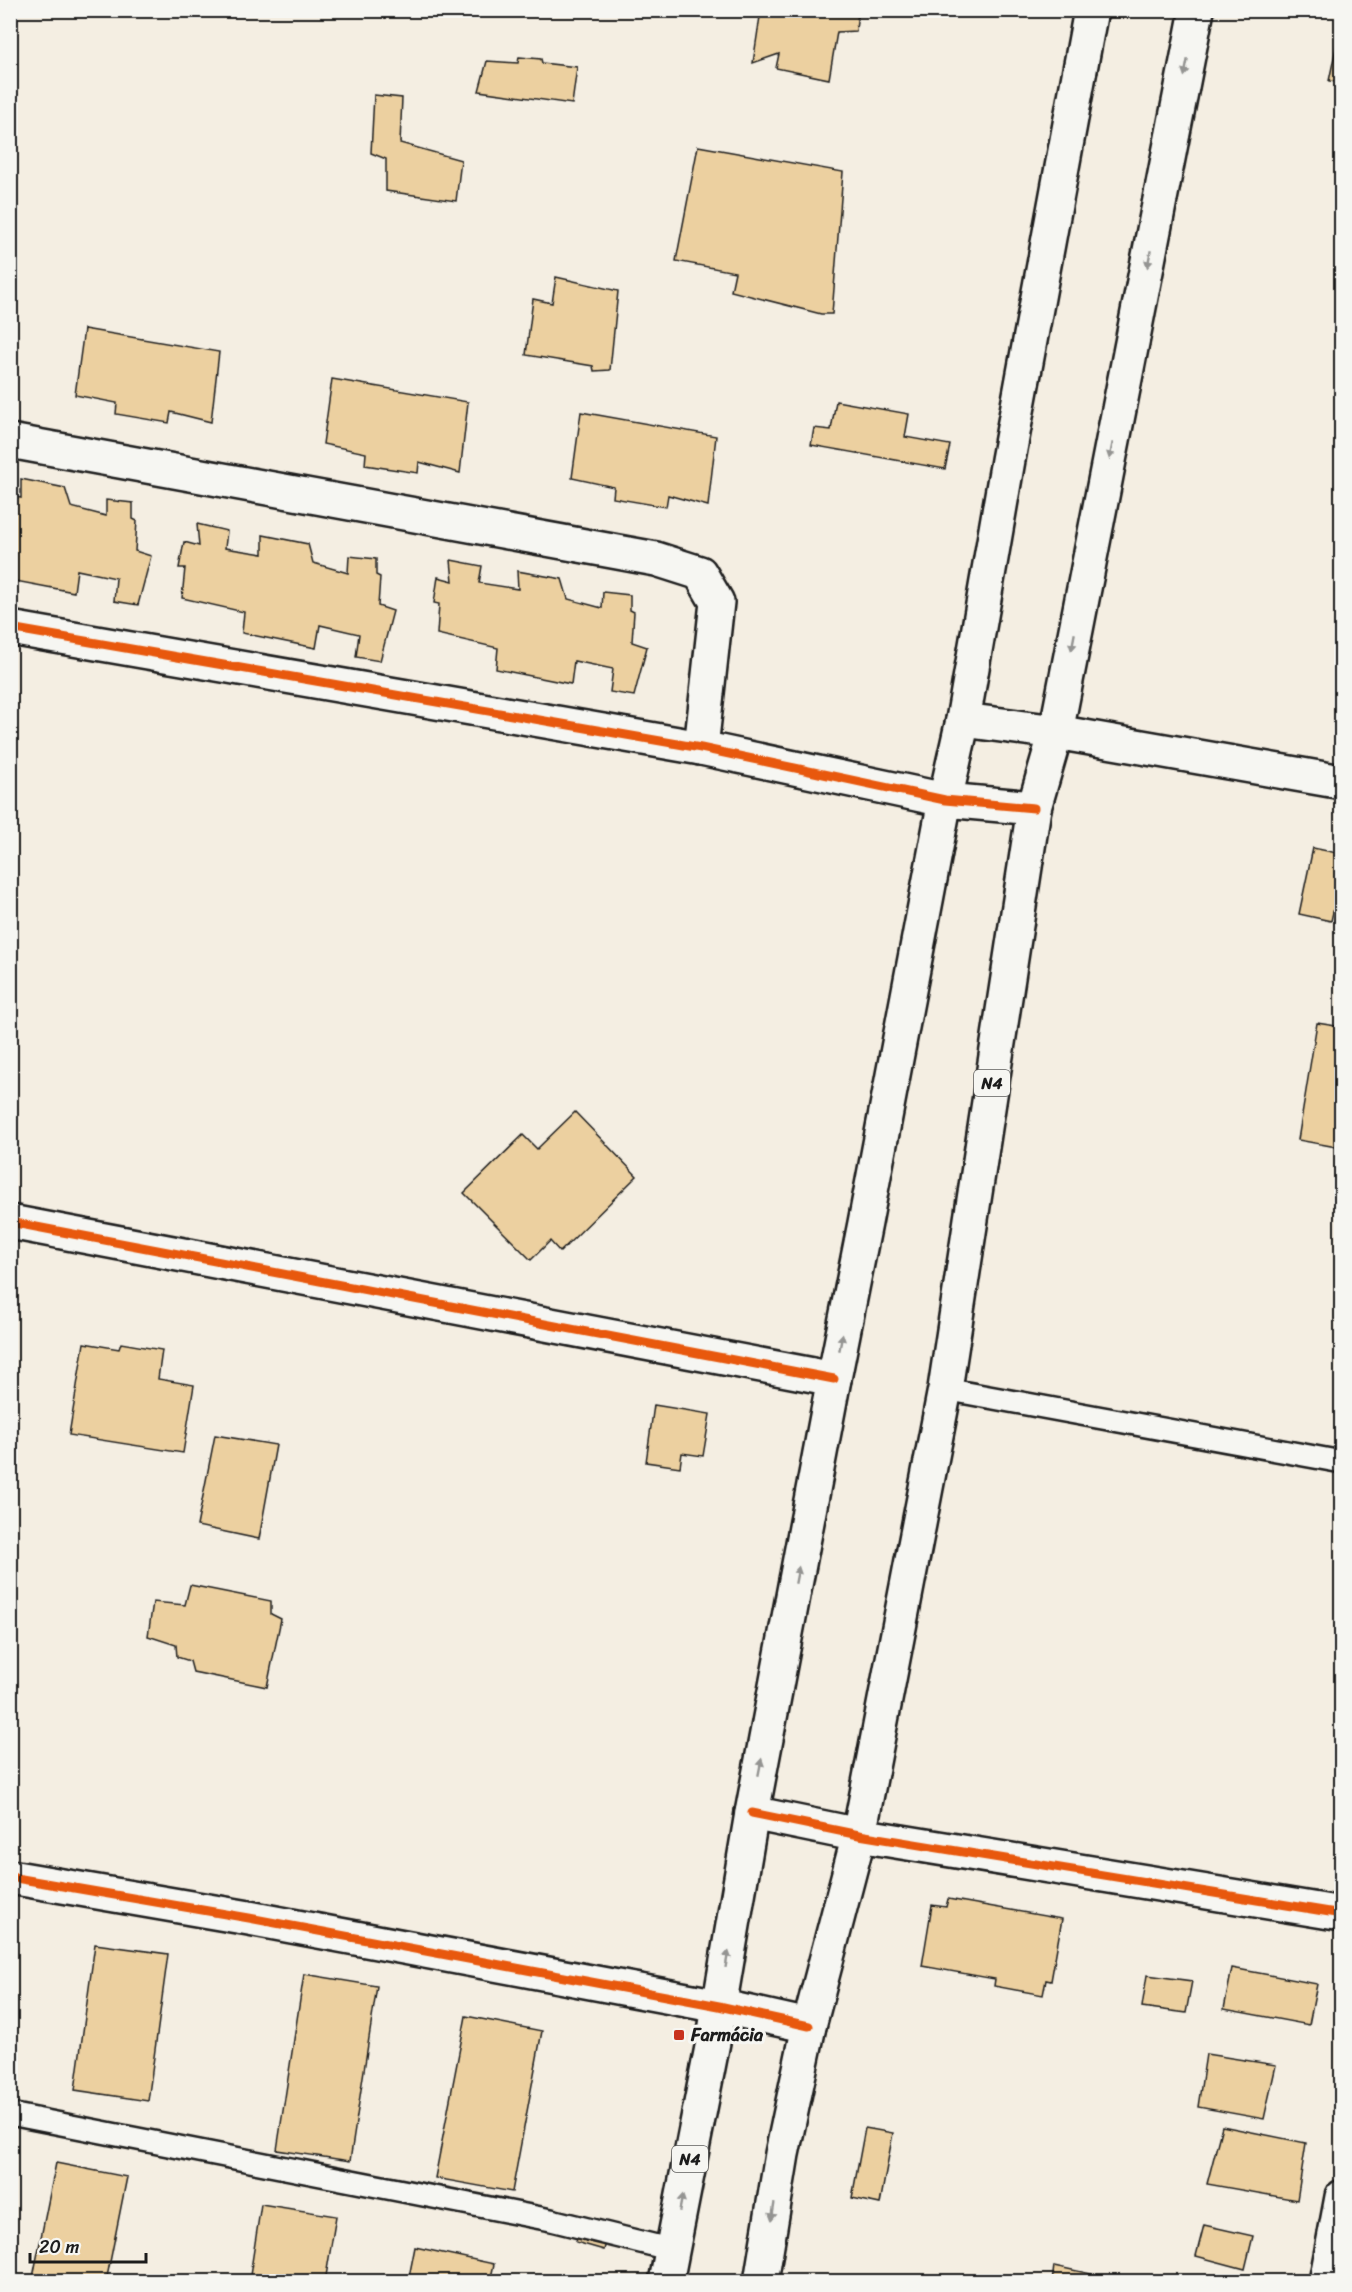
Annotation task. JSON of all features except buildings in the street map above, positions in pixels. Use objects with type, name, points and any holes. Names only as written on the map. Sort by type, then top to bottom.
[{"type":"main road","name":"N4","points":[[666,2282],[834,1379],[868,1212],[945,800],[963,720],[1008,460],[1091,10]]},
{"type":"main road","name":"N4","points":[[761,2282],[782,2154],[809,2026],[859,1835],[945,1389],[1034,808],[1056,732],[1197,10]]},
{"type":"main road","points":[[10,441],[657,559],[700,573],[717,602],[701,748]]},
{"type":"main road","points":[[10,628],[701,748],[945,800],[1034,808]]},
{"type":"main road","points":[[963,720],[1056,732],[1341,782]]},
{"type":"main road","points":[[10,1222],[834,1379]]},
{"type":"main road","points":[[752,1813],[859,1835],[1341,1914]]},
{"type":"main road","points":[[10,1877],[249,1918],[719,2006],[809,2026]]},
{"type":"main road","points":[[1326,2282],[1341,2197]]},
{"type":"lane","points":[[945,1389],[1341,1462]]},
{"type":"lane","points":[[10,2114],[551,2220],[673,2250]]},
{"type":"cycle path","points":[[10,628],[701,748],[945,800],[1034,808]]},
{"type":"cycle path","points":[[10,1222],[834,1379]]},
{"type":"cycle path","points":[[752,1813],[859,1835],[1342,1914]]},
{"type":"cycle path","points":[[10,1877],[249,1918],[719,2006],[809,2026]]},
{"type":"place","name":"Farmácia","points":[[679,2035]]}]
